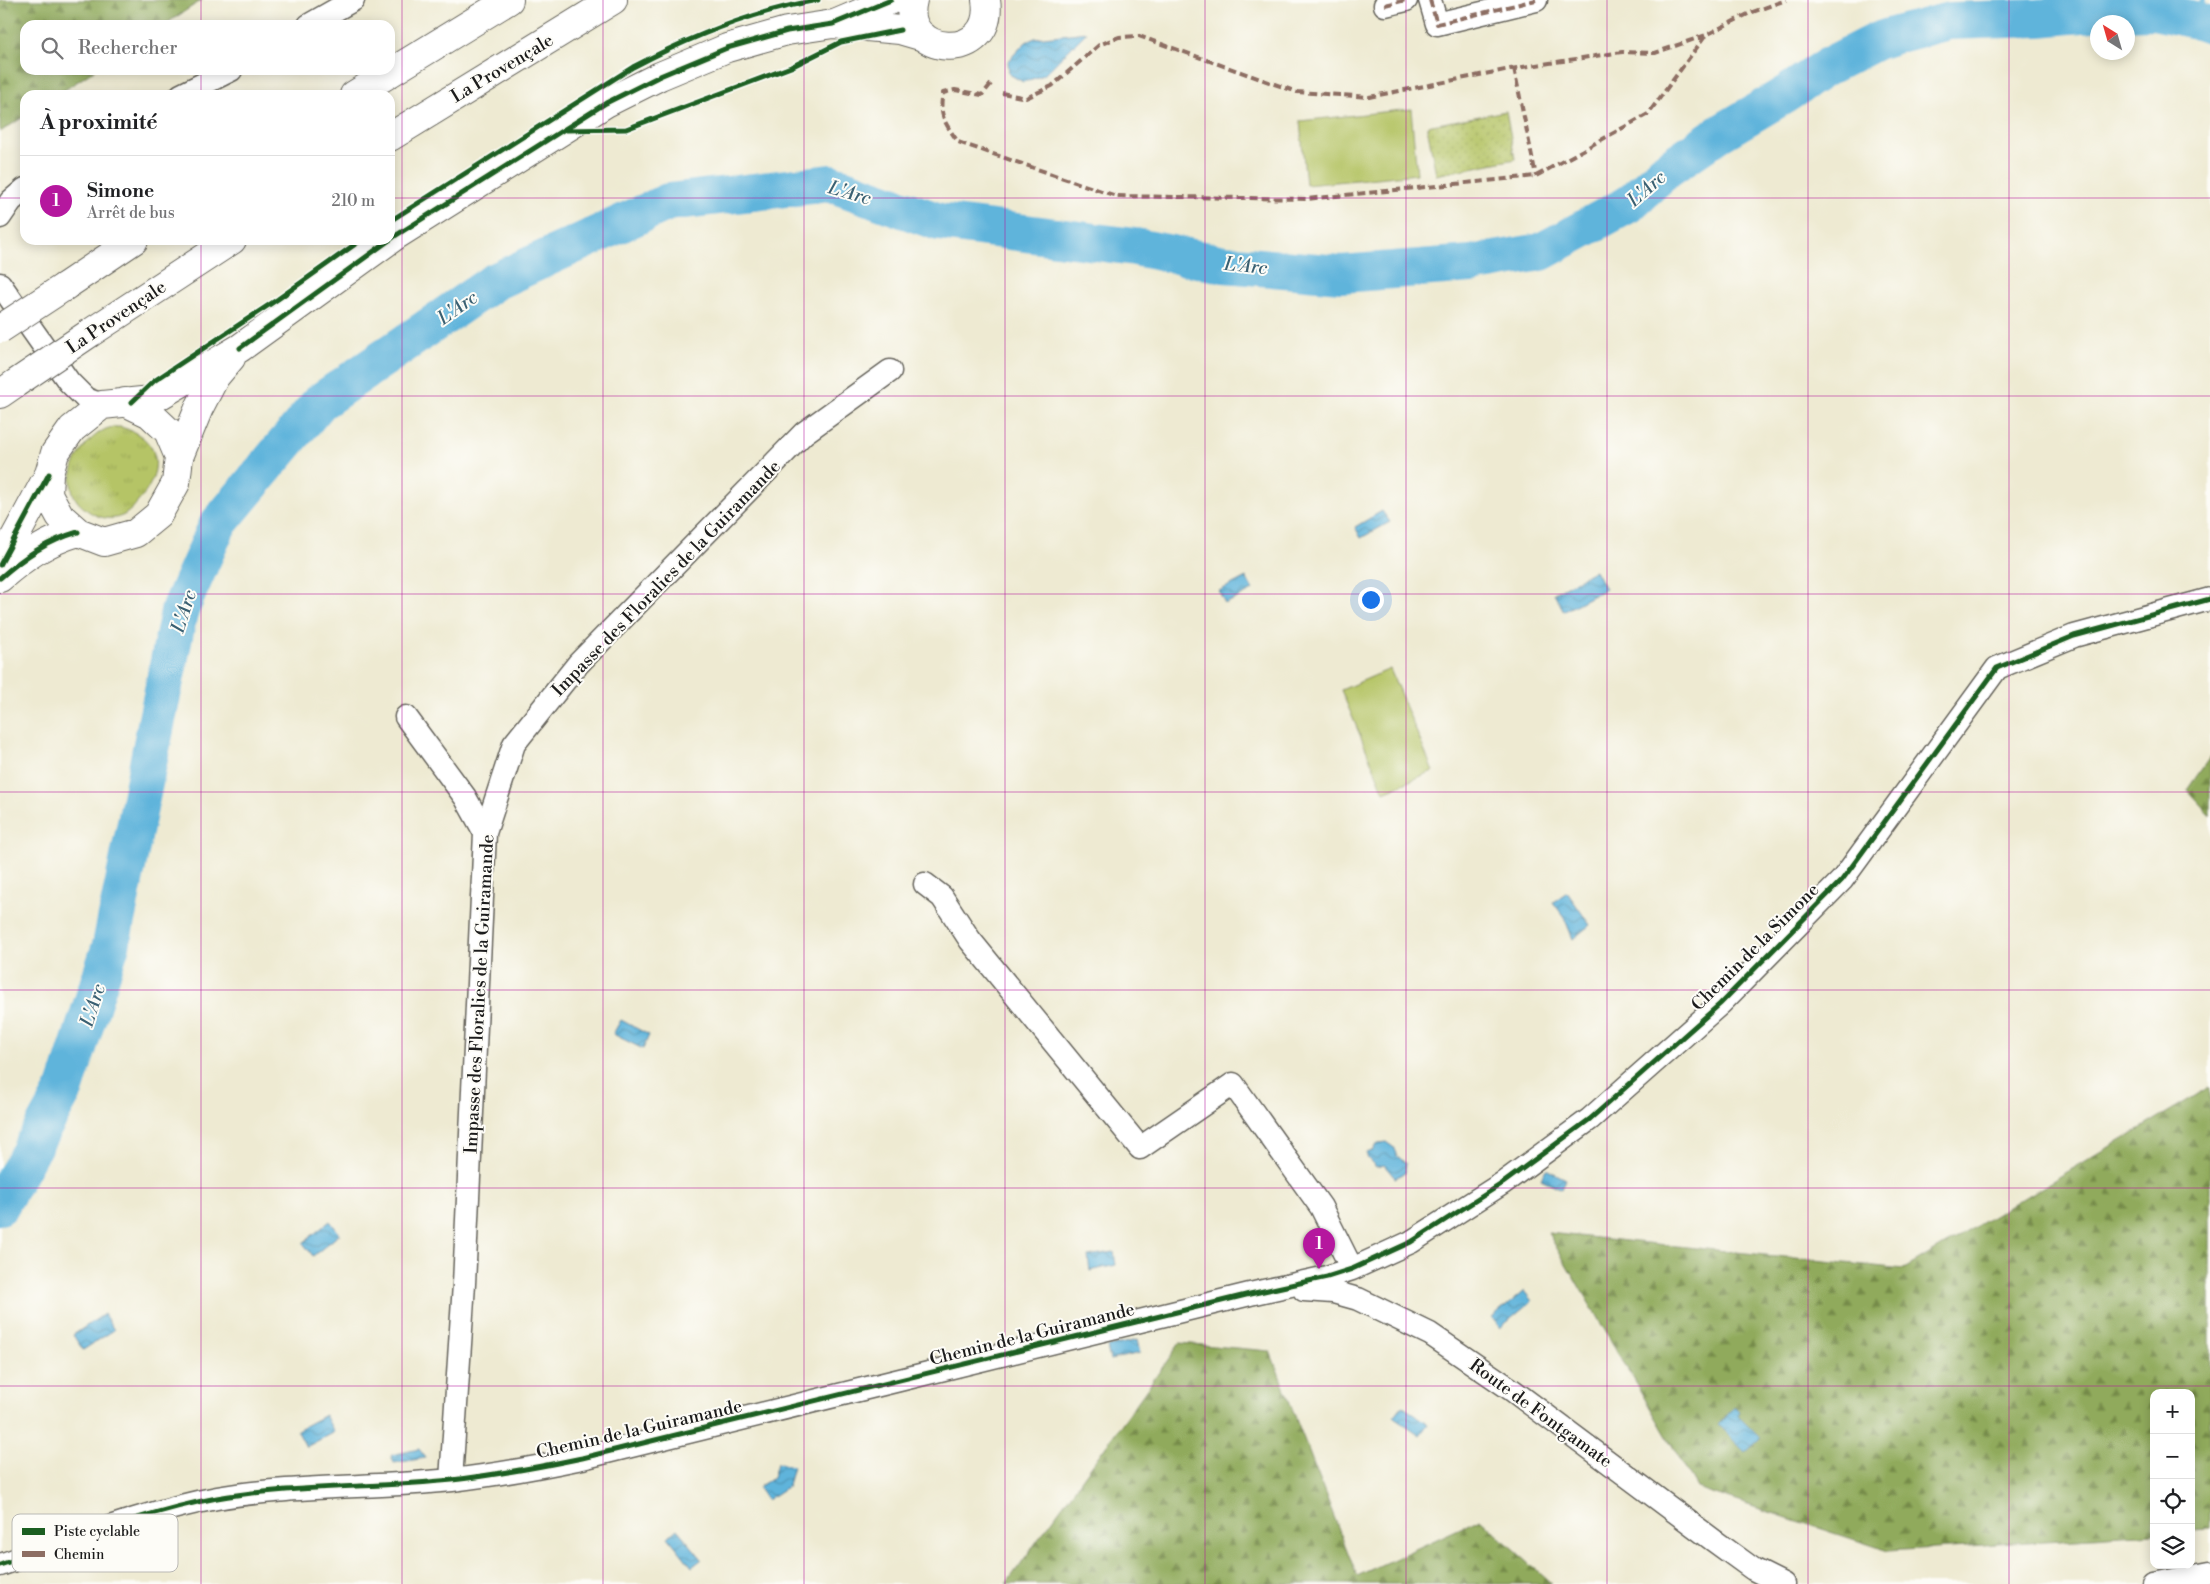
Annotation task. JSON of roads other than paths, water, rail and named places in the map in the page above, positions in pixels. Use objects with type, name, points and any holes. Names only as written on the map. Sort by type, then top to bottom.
[{"type":"main road","points":[[395,70],[509,0]]},
{"type":"main road","name":"La Provençale","points":[[395,134],[613,0]]},
{"type":"main road","points":[[833,24],[891,0]]},
{"type":"main road","points":[[913,0],[912,15],[915,25],[924,37]]},
{"type":"main road","points":[[982,28],[986,18],[986,0]]},
{"type":"main road","points":[[395,236],[606,103],[660,76],[727,48],[786,31],[833,24],[900,30],[924,37],[940,46],[958,46],[976,36],[1004,0]]},
{"type":"main road","points":[[362,90],[387,75]]},
{"type":"main road","points":[[0,329],[127,245]]},
{"type":"main road","name":"La Provençale","points":[[8,389],[224,245]]},
{"type":"main road","points":[[0,578],[49,474],[55,453],[72,429],[113,404],[152,400],[240,348],[383,245]]},
{"type":"main road","points":[[49,474],[48,494],[60,516],[78,532],[104,542],[136,533],[158,515],[176,483],[179,457],[199,408],[215,377],[240,348]]},
{"type":"main road","points":[[113,404],[150,414],[168,431],[179,457]]},
{"type":"main road","points":[[12,555],[78,532]]},
{"type":"street","points":[[319,20],[353,0]]},
{"type":"street","points":[[1430,0],[1437,24],[1536,0]]},
{"type":"street","points":[[191,90],[221,75]]},
{"type":"street","points":[[0,217],[20,194]]},
{"type":"street","points":[[0,284],[69,382],[86,399],[113,404]]},
{"type":"street","name":"Impasse des Floralies de la Guiramande","points":[[451,1480],[464,1284],[485,833],[514,744],[578,664],[804,433],[890,371]]},
{"type":"street","points":[[69,382],[72,429]]},
{"type":"street","name":"Chemin de la Simone","points":[[1280,1288],[1352,1269],[1411,1242],[1503,1183],[1590,1119],[1720,1004],[1842,880],[1997,668],[2074,636],[2210,599]]},
{"type":"street","points":[[406,717],[465,796],[485,833]]},
{"type":"street","points":[[926,884],[942,897],[970,940],[1140,1148],[1233,1084],[1321,1206],[1352,1269]]},
{"type":"street","name":"Chemin de la Guiramande","points":[[156,1514],[218,1498],[281,1491],[451,1480],[547,1465],[1280,1288]]},
{"type":"street","name":"Route de Fontgamate","points":[[1280,1288],[1333,1292],[1358,1299],[1430,1334],[1512,1390],[1753,1569],[1783,1584]]},
{"type":"street","name":"Chemin de la Guiramande","points":[[0,1565],[12,1561]]},
{"type":"street","points":[[2153,1584],[2210,1573]]},
{"type":"water","points":[[1087,32],[1044,75],[1023,82],[1009,74],[1008,61],[1026,42],[1035,38]]},
{"type":"water","points":[[1382,511],[1390,522],[1361,538],[1355,527]]},
{"type":"water","points":[[1595,570],[1605,589],[1564,611],[1554,593]]},
{"type":"water","points":[[1246,577],[1253,590],[1225,604],[1219,591]]},
{"type":"water","points":[[1567,892],[1590,925],[1573,939],[1564,917],[1553,902]]},
{"type":"water","points":[[621,1020],[649,1035],[643,1049],[613,1034]]},
{"type":"water","points":[[1386,1142],[1393,1147],[1397,1156],[1406,1163],[1405,1173],[1395,1178],[1384,1165],[1376,1167],[1368,1159],[1366,1153],[1373,1151],[1378,1143]]},
{"type":"water","points":[[1546,1169],[1566,1179],[1562,1189],[1541,1179]]},
{"type":"water","points":[[330,1221],[340,1234],[313,1256],[303,1243]]},
{"type":"water","points":[[1114,1252],[1116,1265],[1090,1271],[1088,1256]]},
{"type":"water","points":[[1524,1291],[1532,1301],[1500,1328],[1492,1318]]},
{"type":"water","points":[[104,1314],[114,1330],[83,1350],[73,1335]]},
{"type":"water","points":[[1137,1340],[1140,1353],[1110,1360],[1107,1347]]},
{"type":"water","points":[[1402,1406],[1428,1424],[1420,1435],[1394,1417]]},
{"type":"water","points":[[1735,1407],[1740,1412],[1738,1416],[1760,1438],[1745,1452],[1718,1425]]},
{"type":"water","points":[[325,1415],[334,1432],[306,1447],[297,1430]]},
{"type":"water","points":[[419,1449],[426,1458],[394,1463],[391,1455]]},
{"type":"water","points":[[777,1463],[793,1466],[788,1486],[767,1500],[758,1487],[773,1478]]},
{"type":"water","points":[[677,1529],[702,1559],[692,1567],[668,1537]]},
{"type":"waterway","points":[[2196,20],[2203,0]]},
{"type":"waterway","name":"L'Arc","points":[[0,1206],[65,1088],[111,945],[179,612],[218,524],[320,402],[494,282],[668,202],[830,183],[939,222],[1135,247],[1224,264],[1341,274],[1471,264],[1541,252],[1629,204],[1667,169],[1717,135],[1783,96],[1828,66],[1877,41],[1892,36],[1949,21],[2039,18],[2092,13],[2153,11],[2196,20],[2210,25]]},
{"type":"place","name":"Simone","points":[[1319,1269]]}]
